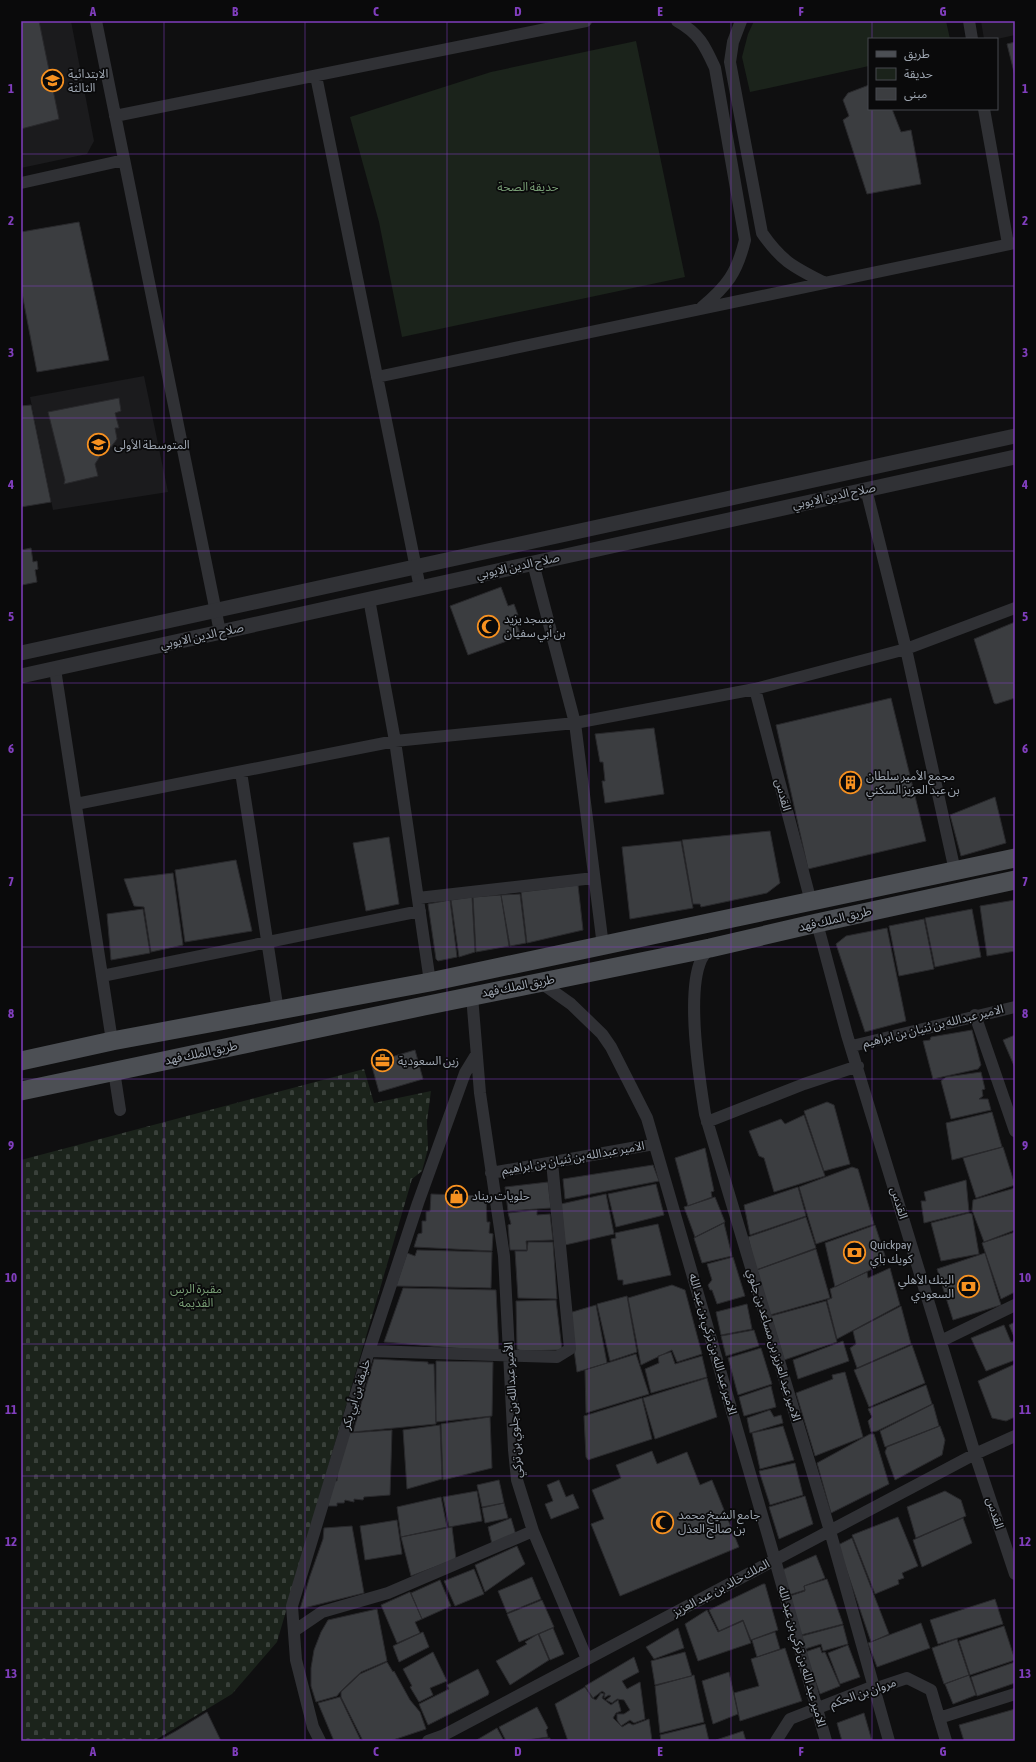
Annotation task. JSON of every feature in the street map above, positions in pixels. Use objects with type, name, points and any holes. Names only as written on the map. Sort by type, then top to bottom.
[{"type":"main road","name":"طريق الملك فهد","points":[[21,1061],[112,1041],[430,982],[1015,858]]},
{"type":"main road","name":"طريق الملك فهد","points":[[21,1091],[472,996],[710,948],[816,923],[1015,880]]},
{"type":"main road","points":[[280,1010],[287,1035]]},
{"type":"street","points":[[96,21],[220,632]]},
{"type":"street","points":[[115,116],[586,21]]},
{"type":"street","points":[[677,21],[689,28],[705,44],[715,68],[745,240],[740,260],[731,278],[720,292],[700,309]]},
{"type":"street","points":[[741,21],[733,42],[730,62],[762,232],[777,254],[786,262],[825,283]]},
{"type":"street","points":[[969,21],[972,38]]},
{"type":"street","points":[[316,76],[420,588]]},
{"type":"street","points":[[377,377],[1012,244],[984,110]]},
{"type":"street","points":[[21,182],[124,160]]},
{"type":"street","name":"صلاح الدين الايوبي","points":[[21,653],[1015,436]]},
{"type":"street","name":"صلاح الدين الايوبي","points":[[21,676],[1015,457]]},
{"type":"street","points":[[866,490],[906,649],[955,871]]},
{"type":"street","points":[[533,563],[575,723],[603,946]]},
{"type":"street","points":[[369,599],[395,741],[430,982]]},
{"type":"street","points":[[76,804],[395,741],[575,723],[755,689],[906,649],[1015,608]]},
{"type":"street","points":[[55,669],[112,1041]]},
{"type":"street","name":"القدس","points":[[755,689],[811,902]]},
{"type":"street","points":[[241,772],[267,941],[280,1010]]},
{"type":"street","points":[[418,898],[594,878]]},
{"type":"street","points":[[102,976],[267,941],[420,911]]},
{"type":"street","name":"القدس","points":[[816,923],[975,1454],[1015,1574]]},
{"type":"street","name":"الامير عبد العزيز بن مساعد بن جلوي","points":[[710,948],[700,960],[695,986],[694,1003],[699,1081],[707,1122],[830,1531],[889,1741]]},
{"type":"street","name":"الامير عبد الله بن تركي بن عبد الله","points":[[540,982],[571,1004],[602,1034],[611,1047],[647,1118],[826,1741]]},
{"type":"street","points":[[472,996],[476,1055],[491,1173]]},
{"type":"street","name":"الامير عبدالله بن ثنيان بن ابراهيم","points":[[852,1046],[975,1015],[1015,1007]]},
{"type":"street","points":[[975,1015],[1015,1131]]},
{"type":"street","name":"خليفة بن أبي بكر","points":[[320,1741],[313,1727],[296,1660],[292,1606],[369,1351],[418,1203],[465,1073],[476,1055]]},
{"type":"street","name":"الامير عبدالله بن ثنيان بن ابراهيم","points":[[707,1122],[804,1084],[858,1066]]},
{"type":"street","points":[[114,1071],[120,1110]]},
{"type":"street","name":"الامير عبدالله بن ثنيان بن ابراهيم","points":[[491,1173],[654,1144]]},
{"type":"street","points":[[369,1351],[557,1357],[570,1349],[552,1162]]},
{"type":"street","name":"الأمير عبدالله بن جلوي بن تركي","points":[[491,1173],[504,1256],[508,1355],[517,1480],[533,1531],[587,1660]]},
{"type":"street","points":[[941,1341],[1015,1305]]},
{"type":"street","name":"الملك خالد بن عبد العزيز","points":[[428,1741],[442,1736],[587,1660],[975,1454],[1015,1436]]},
{"type":"street","points":[[294,1631],[322,1612],[388,1593],[533,1531]]},
{"type":"street","name":"مروان بن الحكم","points":[[776,1741],[790,1719],[817,1710],[869,1688],[874,1689],[907,1678],[931,1690],[946,1741]]},
{"type":"street","points":[[939,1718],[1015,1694]]},
{"type":"shaded area","name":"الابتدائية الثالثة","points":[[21,21],[71,21],[94,141],[87,154],[21,168]]},
{"type":"shaded area","points":[[981,21],[1015,21],[1015,35],[998,39],[984,38]]},
{"type":"shaded area","name":"المتوسطة الأولى","points":[[144,376],[168,492],[53,510],[30,397]]},
{"type":"green space","points":[[754,21],[946,21],[950,38],[868,38],[868,66],[750,92],[742,57],[748,34]]},
{"type":"green space","name":"حديقة الصحة","points":[[636,41],[685,277],[402,337],[379,222],[350,117],[491,72]]},
{"type":"green space","name":"مقبرة الرس القديمة","points":[[364,1069],[374,1103],[431,1091],[427,1121],[428,1149],[422,1171],[412,1179],[277,1642],[232,1694],[154,1741],[21,1741],[21,1160]]},
{"type":"building","points":[[21,21],[39,21],[59,119],[21,129]]},
{"type":"building","points":[[1015,42],[1015,76],[1007,44]]},
{"type":"building","points":[[868,85],[868,110],[892,110],[901,132],[911,130],[921,184],[867,194],[843,120],[849,116],[843,100],[848,93]]},
{"type":"building","points":[[79,222],[109,360],[37,372],[21,288],[21,232]]},
{"type":"building","points":[[119,398],[121,411],[115,413],[119,428],[115,428],[117,439],[111,447],[106,447],[95,464],[98,476],[64,484],[65,480],[48,412]]},
{"type":"building","points":[[31,405],[51,502],[21,507],[21,406]]},
{"type":"building","points":[[31,548],[33,562],[37,561],[38,569],[35,570],[37,582],[22,585],[21,550]]},
{"type":"building","name":"مسجد يزيد بن أبي سفيان","points":[[501,587],[508,606],[514,604],[518,615],[514,617],[521,636],[468,655],[450,606]]},
{"type":"building","points":[[1015,622],[1015,698],[996,704],[994,703],[974,639]]},
{"type":"building","name":"مجمع الأمير سلطان بن عبد العزيز السكني","points":[[891,698],[926,841],[808,869],[776,725]]},
{"type":"building","points":[[654,728],[664,794],[605,803],[602,781],[605,781],[603,762],[600,762],[595,734]]},
{"type":"building","points":[[995,797],[1006,843],[961,856],[950,815]]},
{"type":"building","points":[[770,831],[780,883],[767,893],[701,907],[700,904],[693,904],[682,840]]},
{"type":"building","points":[[389,837],[399,904],[366,911],[353,843]]},
{"type":"building","points":[[681,841],[693,908],[630,919],[622,847]]},
{"type":"building","points":[[236,860],[252,931],[185,942],[175,870]]},
{"type":"building","points":[[173,873],[183,945],[151,952],[144,907],[134,906],[124,879]]},
{"type":"building","points":[[578,885],[583,930],[527,943],[521,892]]},
{"type":"building","points":[[520,894],[526,943],[510,946],[501,895]]},
{"type":"building","points":[[501,895],[509,946],[476,952],[473,897]]},
{"type":"building","points":[[472,897],[475,952],[459,957],[451,900]]},
{"type":"building","points":[[450,900],[457,957],[438,961],[436,959],[428,904]]},
{"type":"building","points":[[1015,900],[1015,951],[987,956],[980,906]]},
{"type":"building","points":[[143,909],[150,953],[111,960],[107,914]]},
{"type":"building","points":[[972,909],[981,957],[935,967],[925,918]]},
{"type":"building","points":[[924,919],[934,969],[899,976],[889,926]]},
{"type":"building","points":[[887,928],[906,1021],[865,1032],[836,944],[846,936]]},
{"type":"building","points":[[972,1030],[981,1065],[978,1069],[933,1079],[923,1041],[930,1040],[931,1037]]},
{"type":"building","points":[[1015,1035],[1015,1068],[1003,1040]]},
{"type":"building","points":[[415,1050],[423,1079],[379,1092],[371,1063]]},
{"type":"building","points":[[981,1072],[985,1089],[982,1090],[983,1096],[979,1099],[988,1099],[991,1110],[951,1119],[941,1081],[946,1077]]},
{"type":"building","points":[[827,1102],[834,1105],[850,1164],[824,1171],[804,1111]]},
{"type":"building","points":[[992,1112],[1002,1147],[952,1160],[946,1123]]},
{"type":"building","points":[[804,1115],[825,1176],[774,1192],[764,1158],[759,1156],[749,1131],[781,1119],[785,1124]]},
{"type":"building","points":[[1003,1147],[1015,1185],[976,1198],[963,1158]]},
{"type":"building","points":[[705,1148],[714,1191],[711,1192],[712,1197],[688,1206],[675,1158]]},
{"type":"building","points":[[653,1165],[659,1181],[565,1199],[563,1179]]},
{"type":"building","points":[[852,1167],[858,1169],[874,1224],[816,1244],[799,1187]]},
{"type":"building","points":[[966,1180],[969,1212],[924,1223],[921,1201],[926,1201],[924,1192]]},
{"type":"building","points":[[548,1182],[551,1208],[508,1211],[505,1187]]},
{"type":"building","points":[[656,1184],[664,1215],[616,1227],[608,1194]]},
{"type":"building","points":[[798,1187],[806,1216],[750,1235],[744,1205]]},
{"type":"building","points":[[1015,1188],[1015,1230],[984,1242],[972,1210],[973,1200]]},
{"type":"building","points":[[431,1194],[486,1196],[487,1222],[490,1222],[489,1233],[493,1234],[492,1251],[414,1247],[418,1234],[422,1233],[422,1221],[426,1221],[426,1212],[430,1211]]},
{"type":"building","points":[[606,1194],[614,1234],[565,1245],[561,1204]]},
{"type":"building","points":[[715,1197],[725,1222],[695,1237],[684,1207]]},
{"type":"building","points":[[537,1210],[537,1215],[550,1214],[553,1240],[526,1241],[527,1250],[510,1250],[508,1225],[511,1224],[508,1213]]},
{"type":"building","points":[[969,1213],[972,1214],[979,1254],[941,1261],[931,1223]]},
{"type":"building","points":[[806,1217],[816,1248],[756,1270],[748,1237]]},
{"type":"building","points":[[724,1223],[732,1256],[702,1263],[694,1238]]},
{"type":"building","points":[[658,1224],[671,1275],[623,1285],[623,1280],[618,1280],[611,1239],[616,1238],[615,1233]]},
{"type":"building","name":"Quickpay كويك باي","points":[[875,1225],[887,1262],[835,1287],[825,1243]]},
{"type":"building","points":[[1015,1232],[1015,1292],[1001,1299],[982,1243]]},
{"type":"building","points":[[528,1242],[553,1242],[557,1299],[518,1298],[515,1251],[527,1251]]},
{"type":"building","points":[[816,1249],[830,1298],[770,1315],[757,1270]]},
{"type":"building","points":[[417,1250],[492,1252],[491,1288],[396,1286],[407,1253],[415,1256]]},
{"type":"building","name":"البنك الأهلي السعودي","points":[[985,1253],[1001,1305],[953,1320],[937,1269]]},
{"type":"building","points":[[733,1257],[745,1296],[717,1304],[712,1290],[710,1290],[708,1285],[712,1280],[707,1264]]},
{"type":"building","points":[[890,1268],[900,1305],[837,1339],[827,1300],[832,1298],[830,1289],[867,1272],[868,1278]]},
{"type":"building","points":[[672,1285],[685,1290],[702,1354],[677,1362],[672,1350],[641,1365],[628,1298]]},
{"type":"building","points":[[403,1288],[496,1290],[499,1352],[384,1342]]},
{"type":"building","points":[[627,1296],[637,1352],[610,1361],[597,1304]]},
{"type":"building","points":[[556,1300],[562,1350],[521,1351],[517,1349],[516,1301]]},
{"type":"building","points":[[826,1301],[837,1342],[784,1360],[771,1316]]},
{"type":"building","points":[[747,1304],[752,1329],[721,1335],[716,1312]]},
{"type":"building","points":[[596,1305],[607,1363],[577,1372],[569,1313]]},
{"type":"building","points":[[901,1306],[911,1344],[857,1368],[850,1348],[856,1344],[853,1331]]},
{"type":"building","points":[[1015,1322],[1015,1339],[1009,1325]]},
{"type":"building","points":[[1004,1325],[1011,1342],[1015,1341],[1015,1360],[986,1371],[971,1338]]},
{"type":"building","points":[[754,1330],[759,1346],[726,1356],[721,1336]]},
{"type":"building","points":[[843,1341],[849,1361],[798,1379],[793,1360]]},
{"type":"building","points":[[912,1345],[925,1383],[869,1407],[854,1370]]},
{"type":"building","points":[[761,1348],[772,1384],[738,1395],[728,1358]]},
{"type":"building","points":[[671,1352],[675,1364],[702,1356],[707,1377],[651,1393],[645,1369],[659,1363],[658,1356]]},
{"type":"building","points":[[636,1354],[649,1394],[586,1413],[585,1370]]},
{"type":"building","points":[[374,1359],[428,1362],[428,1364],[434,1364],[436,1424],[353,1432]]},
{"type":"building","points":[[436,1361],[493,1362],[492,1416],[436,1422]]},
{"type":"building","points":[[1015,1364],[1015,1417],[1006,1421],[992,1418],[978,1381]]},
{"type":"building","points":[[845,1372],[863,1437],[815,1456],[796,1393],[833,1379],[832,1375]]},
{"type":"building","points":[[707,1378],[717,1417],[655,1439],[643,1398]]},
{"type":"building","points":[[926,1385],[932,1404],[877,1431],[871,1432],[868,1421],[872,1417],[868,1409]]},
{"type":"building","points":[[771,1386],[776,1407],[744,1416],[739,1397]]},
{"type":"building","points":[[642,1398],[652,1439],[588,1460],[586,1457],[584,1416]]},
{"type":"building","points":[[933,1404],[939,1426],[885,1447],[880,1431]]},
{"type":"building","points":[[770,1410],[774,1417],[781,1415],[783,1423],[750,1433],[747,1418]]},
{"type":"building","points":[[490,1417],[492,1468],[443,1480],[441,1424]]},
{"type":"building","points":[[440,1425],[442,1479],[407,1489],[403,1430]]},
{"type":"building","points":[[783,1426],[794,1460],[760,1469],[752,1433]]},
{"type":"building","points":[[940,1426],[945,1440],[942,1455],[895,1480],[885,1452],[887,1447]]},
{"type":"building","points":[[392,1430],[390,1495],[364,1497],[363,1500],[354,1499],[354,1502],[345,1500],[344,1503],[337,1503],[337,1506],[328,1506],[333,1480],[337,1481],[338,1461],[349,1433]]},
{"type":"building","points":[[870,1434],[874,1434],[889,1484],[831,1513],[817,1463]]},
{"type":"building","name":"جامع الشيخ محمد بن صالح العذل","points":[[652,1451],[657,1464],[687,1452],[700,1485],[712,1480],[739,1547],[620,1596],[591,1524],[604,1519],[592,1490],[621,1478],[616,1465]]},
{"type":"building","points":[[795,1463],[803,1495],[770,1505],[759,1471]]},
{"type":"building","points":[[499,1480],[504,1503],[482,1507],[477,1485]]},
{"type":"building","points":[[559,1480],[566,1497],[573,1494],[579,1508],[551,1519],[545,1504],[553,1501],[547,1485]]},
{"type":"building","points":[[477,1491],[482,1521],[449,1527],[443,1497]]},
{"type":"building","points":[[945,1491],[961,1500],[966,1516],[916,1538],[907,1507]]},
{"type":"building","points":[[805,1496],[813,1524],[779,1539],[769,1507]]},
{"type":"building","points":[[441,1497],[447,1527],[401,1537],[397,1507]]},
{"type":"building","points":[[504,1503],[508,1518],[485,1523],[482,1508]]},
{"type":"building","points":[[898,1517],[918,1566],[902,1573],[904,1578],[898,1580],[899,1584],[875,1594],[852,1535]]},
{"type":"building","points":[[511,1518],[516,1535],[492,1544],[488,1527]]},
{"type":"building","points":[[963,1518],[972,1543],[922,1567],[913,1540]]},
{"type":"building","points":[[397,1520],[402,1554],[365,1560],[360,1526]]},
{"type":"building","points":[[352,1526],[364,1593],[300,1609],[323,1539],[324,1528]]},
{"type":"building","points":[[452,1527],[456,1559],[411,1576],[401,1537]]},
{"type":"building","points":[[852,1538],[889,1634],[871,1642],[838,1545]]},
{"type":"building","points":[[517,1546],[525,1564],[485,1592],[475,1565]]},
{"type":"building","points":[[816,1555],[825,1578],[804,1586],[805,1590],[789,1595],[782,1570]]},
{"type":"building","points":[[474,1569],[484,1594],[455,1606],[444,1581]]},
{"type":"building","points":[[532,1577],[541,1599],[507,1613],[498,1591]]},
{"type":"building","points":[[827,1579],[843,1624],[801,1635],[790,1596],[805,1591],[804,1586]]},
{"type":"building","points":[[440,1580],[451,1606],[422,1619],[411,1593]]},
{"type":"building","points":[[765,1584],[778,1630],[751,1640],[743,1620],[719,1631],[709,1610]]},
{"type":"building","points":[[410,1592],[422,1619],[415,1622],[420,1633],[397,1643],[381,1605]]},
{"type":"building","points":[[995,1599],[1003,1624],[938,1644],[930,1620]]},
{"type":"building","points":[[542,1600],[554,1627],[519,1642],[507,1614]]},
{"type":"building","points":[[377,1609],[387,1661],[361,1672],[337,1696],[316,1702],[311,1686],[311,1668],[314,1650],[321,1632],[328,1620]]},
{"type":"building","points":[[707,1610],[718,1632],[743,1621],[751,1643],[698,1661],[685,1624]]},
{"type":"building","points":[[921,1623],[930,1648],[877,1667],[868,1643]]},
{"type":"building","points":[[843,1625],[848,1644],[823,1651],[821,1644],[805,1649],[802,1636]]},
{"type":"building","points":[[1004,1626],[1015,1660],[970,1675],[959,1641]]},
{"type":"building","points":[[553,1628],[564,1654],[550,1660],[539,1634]]},
{"type":"building","points":[[678,1628],[684,1648],[654,1659],[646,1647]]},
{"type":"building","points":[[423,1632],[429,1647],[399,1662],[393,1646]]},
{"type":"building","points":[[775,1632],[780,1649],[757,1657],[752,1640]]},
{"type":"building","points":[[538,1634],[549,1660],[510,1685],[496,1661],[527,1644],[525,1642]]},
{"type":"building","points":[[957,1639],[969,1675],[944,1684],[932,1648]]},
{"type":"building","points":[[848,1645],[860,1677],[840,1684],[828,1653]]},
{"type":"building","points":[[820,1647],[822,1653],[825,1652],[840,1686],[820,1694],[805,1652]]},
{"type":"building","points":[[785,1648],[802,1701],[740,1721],[734,1693],[759,1686],[751,1659]]},
{"type":"building","points":[[433,1652],[447,1681],[430,1688],[433,1695],[419,1702],[410,1687],[412,1686],[403,1669]]},
{"type":"building","points":[[685,1652],[692,1676],[655,1685],[651,1661]]},
{"type":"building","points":[[634,1657],[639,1672],[622,1681],[627,1689],[640,1682],[645,1719],[634,1723],[630,1720],[621,1726],[617,1720],[617,1714],[624,1714],[630,1710],[624,1700],[617,1699],[612,1703],[606,1700],[611,1696],[609,1695],[604,1698],[605,1693],[602,1691],[593,1698],[585,1686]]},
{"type":"building","points":[[387,1662],[393,1672],[394,1671],[410,1700],[420,1712],[426,1729],[390,1741],[363,1741],[341,1697],[341,1692],[360,1674]]},
{"type":"building","points":[[1015,1662],[1015,1683],[977,1696],[971,1677]]},
{"type":"building","points":[[478,1669],[489,1692],[488,1695],[428,1725],[419,1704],[449,1689],[447,1685]]},
{"type":"building","points":[[729,1672],[738,1714],[713,1724],[702,1681]]},
{"type":"building","points":[[694,1675],[704,1722],[660,1733],[655,1686]]},
{"type":"building","points":[[969,1675],[976,1695],[953,1704],[945,1684]]},
{"type":"building","points":[[585,1687],[592,1698],[596,1700],[601,1693],[604,1694],[602,1698],[611,1705],[618,1700],[621,1711],[616,1713],[613,1718],[622,1727],[629,1723],[633,1725],[649,1719],[652,1741],[568,1741],[555,1704]]},
{"type":"building","points":[[340,1697],[361,1741],[334,1741],[318,1703]]},
{"type":"building","points":[[537,1707],[548,1728],[546,1730],[548,1737],[521,1741],[506,1741],[499,1727]]},
{"type":"building","points":[[1015,1709],[1015,1741],[964,1741],[959,1725]]},
{"type":"building","points":[[207,1712],[221,1741],[158,1741],[176,1731]]},
{"type":"building","points":[[864,1713],[872,1741],[842,1741],[837,1723]]},
{"type":"building","points":[[705,1724],[709,1741],[661,1741],[660,1735]]},
{"type":"building","points":[[497,1728],[504,1741],[475,1741]]},
{"type":"building","points":[[743,1731],[746,1741],[716,1741],[716,1740]]},
{"type":"building","points":[[550,1738],[550,1741],[524,1741]]},
{"type":"place","name":"الابتدائية الثالثة","points":[[52,81]]},
{"type":"place","name":"المتوسطة الأولى","points":[[99,445]]},
{"type":"place","name":"مسجد يزيد بن أبي سفيان","points":[[488,626]]},
{"type":"place","name":"مجمع الأمير سلطان بن عبد العزيز السكني","points":[[850,783]]},
{"type":"place","name":"زين السعودية","points":[[382,1061]]},
{"type":"place","name":"حلويات ريناد","points":[[457,1196]]},
{"type":"place","name":"Quickpay كويك باي","points":[[855,1252]]},
{"type":"place","name":"البنك الأهلي السعودي","points":[[969,1287]]},
{"type":"place","name":"جامع الشيخ محمد بن صالح العذل","points":[[663,1522]]}]
